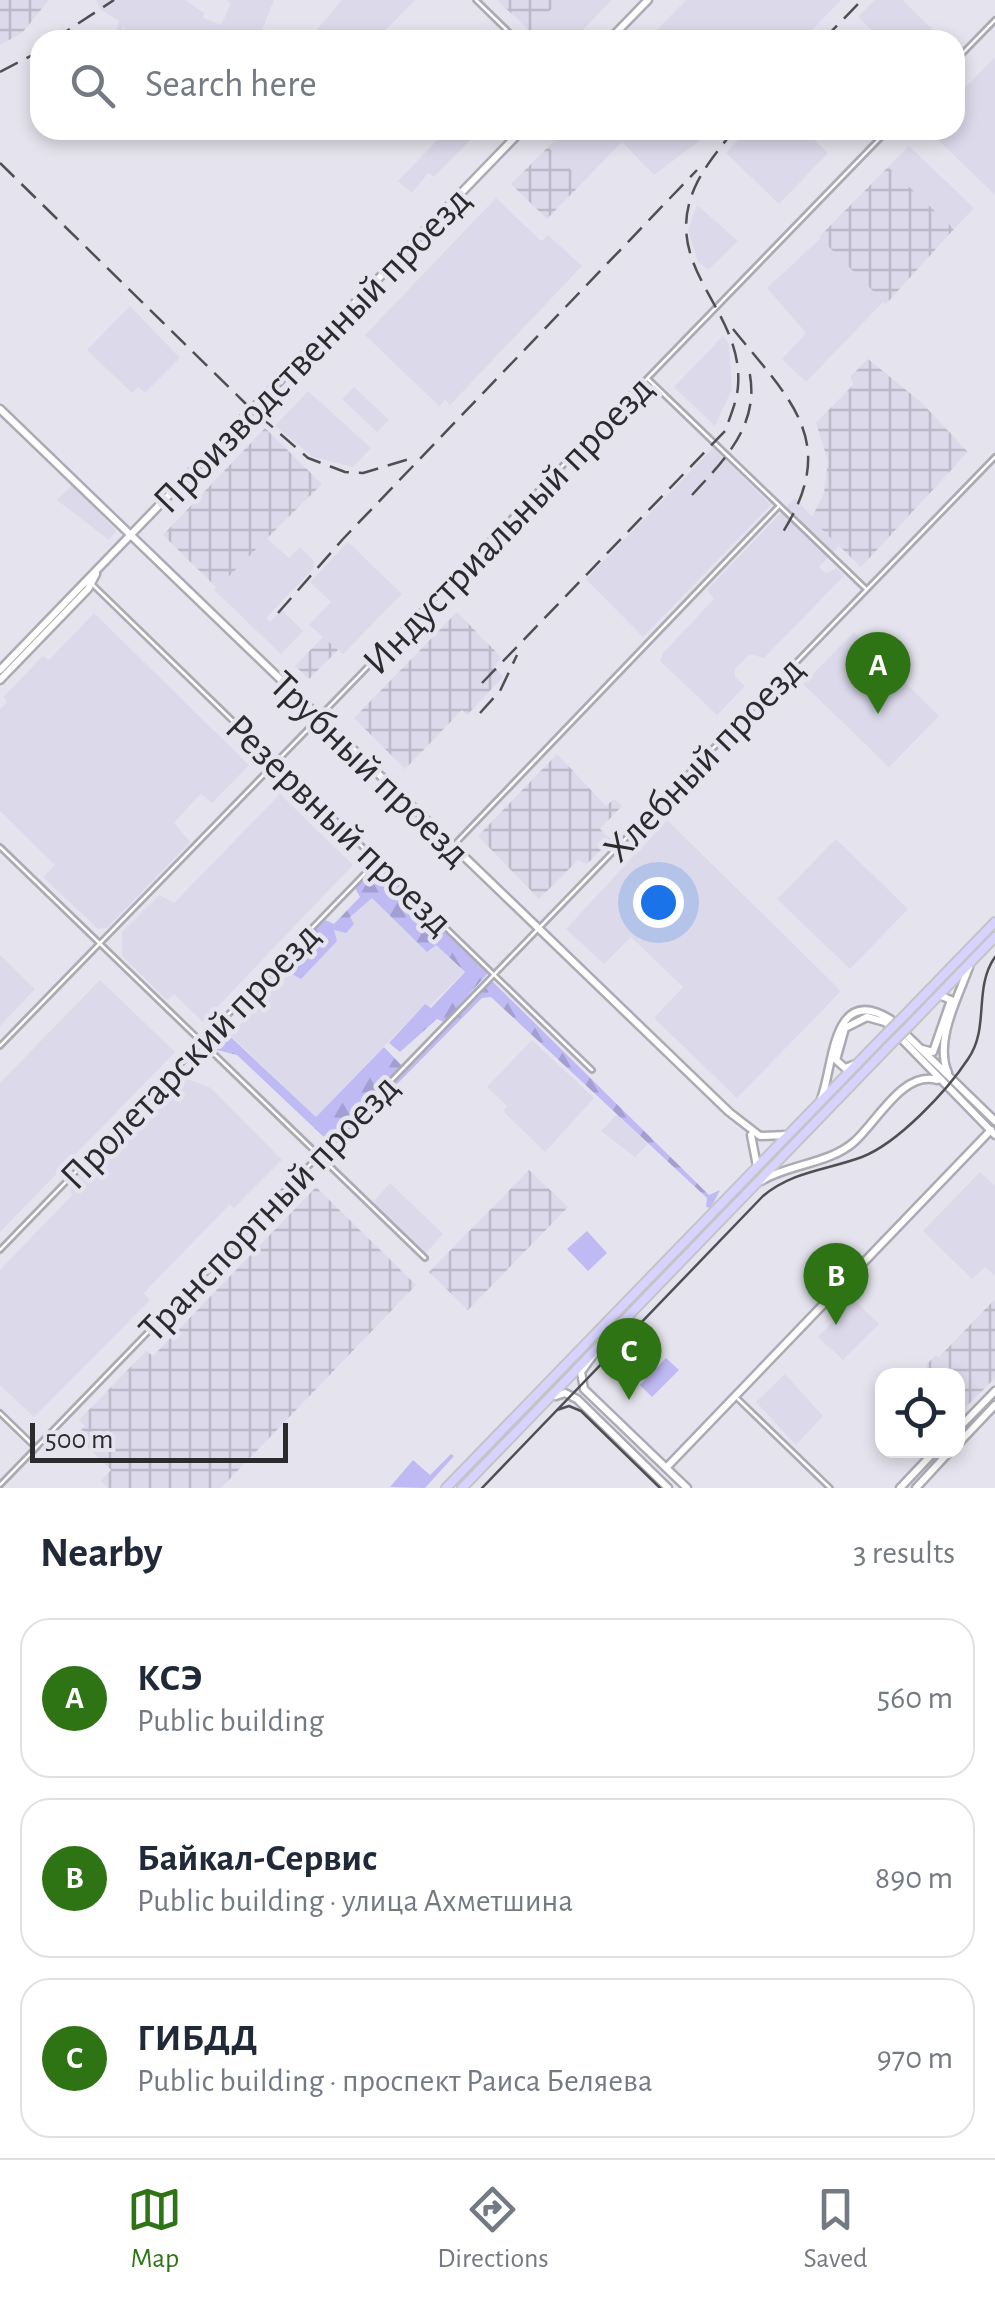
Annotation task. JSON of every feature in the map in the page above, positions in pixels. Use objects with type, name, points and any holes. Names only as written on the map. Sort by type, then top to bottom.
[{"type":"main road","points":[[446,1488],[995,922]]},
{"type":"main road","points":[[462,1488],[995,937]]},
{"type":"main road","points":[[830,1092],[830,1099],[838,1099]]},
{"type":"main road","points":[[678,1249],[675,1260],[686,1257]]},
{"type":"main road","points":[[654,1273],[664,1270],[663,1280]]},
{"type":"main road","points":[[502,1431],[498,1442],[511,1437]]},
{"type":"main road","points":[[479,1454],[490,1450],[487,1462]]},
{"type":"street","points":[[476,0],[507,30]]},
{"type":"street","points":[[620,30],[648,0]]},
{"type":"street","points":[[965,51],[995,20]]},
{"type":"street","name":"Производственный проезд","points":[[0,680],[131,535],[512,140]]},
{"type":"street","name":"Индустриальный проезд","points":[[0,1046],[878,140]]},
{"type":"street","points":[[648,378],[866,590]]},
{"type":"street","name":"Трубный проезд","points":[[0,409],[744,1126]]},
{"type":"street","name":"Хлебный проезд","points":[[537,929],[995,457]]},
{"type":"street","points":[[452,847],[779,506]]},
{"type":"street","name":"Резервный проезд","points":[[90,581],[592,1070]]},
{"type":"street","name":"Производственный проезд","points":[[0,670],[32,642]]},
{"type":"street","points":[[0,847],[424,1258]]},
{"type":"street","name":"Пролетарский проезд","points":[[0,1250],[378,860]]},
{"type":"street","name":"Транспортный проезд","points":[[0,1485],[537,929]]},
{"type":"street","points":[[955,1083],[942,1052],[970,962]]},
{"type":"street","points":[[918,1047],[933,1052],[939,1042],[951,1000],[947,995],[938,996]]},
{"type":"street","points":[[666,1468],[993,1133],[955,1083],[885,1016],[870,1011],[853,1014],[837,1031],[817,1105]]},
{"type":"street","points":[[857,1064],[845,1068],[836,1060],[842,1034],[851,1022],[876,1018],[944,1082],[995,1121]]},
{"type":"street","points":[[756,1184],[777,1171],[852,1144],[916,1079],[944,1082]]},
{"type":"street","points":[[744,1126],[767,1138],[788,1135]]},
{"type":"street","points":[[744,1126],[756,1146],[757,1167]]},
{"type":"street","points":[[597,1348],[582,1372],[584,1388],[688,1488]]},
{"type":"street","points":[[965,1422],[995,1391]]},
{"type":"street","points":[[528,1419],[558,1394],[576,1398],[668,1488]]},
{"type":"street","points":[[736,1396],[830,1488]]},
{"type":"street","points":[[592,1413],[590,1405],[601,1404]]},
{"type":"street","points":[[965,1437],[995,1405]]},
{"type":"street","points":[[0,1414],[35,1448]]},
{"type":"street","points":[[622,1442],[621,1432],[630,1433]]},
{"type":"street","points":[[900,1488],[928,1458]]},
{"type":"street","points":[[916,1488],[944,1458]]},
{"type":"shaded area","points":[[0,0],[49,0],[22,33],[0,45]]},
{"type":"shaded area","points":[[96,0],[185,0],[204,13],[203,18],[221,25],[231,4],[226,0],[274,0],[262,30],[124,30],[124,25],[122,30],[116,30],[119,21],[100,9]]},
{"type":"shaded area","points":[[342,0],[415,0],[386,30],[316,30]]},
{"type":"shaded area","points":[[497,0],[560,0],[529,30]]},
{"type":"shaded area","points":[[560,0],[612,0],[583,30],[531,30]]},
{"type":"shaded area","points":[[686,0],[841,0],[812,30],[657,30]]},
{"type":"shaded area","points":[[875,0],[903,0],[933,30],[872,30],[858,17]]},
{"type":"shaded area","points":[[995,57],[995,195],[938,140],[965,140],[965,88]]},
{"type":"shaded area","points":[[437,140],[470,140],[434,177],[428,173],[412,193],[398,181]]},
{"type":"shaded area","points":[[555,140],[701,140],[654,175],[622,142],[583,182],[548,147]]},
{"type":"shaded area","points":[[738,140],[814,140],[828,153],[779,204],[726,153]]},
{"type":"shaded area","points":[[909,146],[974,208],[954,229],[888,167]]},
{"type":"shaded area","points":[[548,147],[583,182],[547,219],[511,184]]},
{"type":"shaded area","points":[[888,167],[954,229],[886,304],[819,237]]},
{"type":"shaded area","points":[[496,198],[541,241],[548,235],[582,266],[450,405],[445,400],[439,406],[365,335]]},
{"type":"shaded area","points":[[697,205],[738,241],[708,270],[698,262],[688,230]]},
{"type":"shaded area","points":[[823,236],[887,298],[806,382],[782,359],[806,333],[767,288]]},
{"type":"shaded area","points":[[130,306],[180,358],[145,393],[138,387],[132,393],[87,350]]},
{"type":"shaded area","points":[[723,336],[729,344],[732,389],[715,426],[674,387]]},
{"type":"shaded area","points":[[868,359],[922,403],[968,452],[861,567],[811,519],[824,493],[828,461],[816,423],[853,385],[851,376]]},
{"type":"shaded area","points":[[354,387],[389,420],[377,432],[342,399]]},
{"type":"shaded area","points":[[308,391],[371,448],[353,467],[313,457],[275,426]]},
{"type":"shaded area","points":[[265,428],[322,484],[217,588],[163,535]]},
{"type":"shaded area","points":[[713,448],[771,505],[643,637],[586,579]]},
{"type":"shaded area","points":[[73,484],[116,531],[109,540],[57,500]]},
{"type":"shaded area","points":[[795,498],[839,546],[819,567],[826,573],[837,568],[844,576],[764,658],[750,654],[735,669],[735,677],[745,686],[717,715],[660,661],[714,599],[707,590]]},
{"type":"shaded area","points":[[265,537],[289,558],[300,547],[314,561],[313,569],[266,618],[270,622],[282,610],[303,631],[281,654],[214,590]]},
{"type":"shaded area","points":[[348,542],[402,594],[343,654],[309,625],[331,602],[310,582]]},
{"type":"shaded area","points":[[457,612],[501,657],[494,667],[503,677],[467,715],[462,710],[405,769],[354,718]]},
{"type":"shaded area","points":[[94,613],[249,765],[212,803],[201,794],[192,803],[174,823],[190,842],[107,928],[98,929],[43,877],[55,865],[0,811],[0,709],[7,702],[3,697],[43,656],[49,660]]},
{"type":"shaded area","points":[[854,632],[939,716],[889,767],[803,684]]},
{"type":"shaded area","points":[[323,637],[338,650],[309,679],[295,666]]},
{"type":"shaded area","points":[[557,754],[606,806],[614,799],[622,806],[600,829],[611,840],[587,864],[578,860],[539,899],[478,836]]},
{"type":"shaded area","points":[[280,794],[353,865],[203,1022],[174,994],[167,1000],[122,956],[122,932],[159,895],[174,903]]},
{"type":"shaded area","points":[[667,820],[841,991],[737,1098],[654,1018],[683,987],[631,937],[604,964],[566,929]]},
{"type":"shaded area","points":[[836,839],[908,909],[850,969],[777,899]]},
{"type":"shaded area","points":[[372,884],[464,972],[429,1007],[425,1004],[316,1117],[230,1035]]},
{"type":"shaded area","points":[[0,955],[35,989],[0,1026]]},
{"type":"shaded area","points":[[100,980],[175,1052],[0,1232],[0,1083]]},
{"type":"shaded area","points":[[532,1040],[594,1098],[545,1152],[503,1111],[507,1106],[487,1087]]},
{"type":"shaded area","points":[[185,1078],[211,1088],[282,1160],[234,1208],[230,1204],[165,1271],[144,1293],[150,1300],[34,1417],[0,1385],[0,1270],[72,1195],[70,1187],[79,1175],[92,1175]]},
{"type":"shaded area","points":[[617,1114],[648,1144],[635,1157],[601,1131]]},
{"type":"shaded area","points":[[529,1170],[568,1207],[468,1310],[429,1272]]},
{"type":"shaded area","points":[[980,1172],[995,1186],[995,1276],[985,1267],[972,1279],[923,1231]]},
{"type":"shaded area","points":[[390,1183],[443,1234],[425,1254],[373,1202]]},
{"type":"shaded area","points":[[316,1187],[416,1285],[221,1488],[108,1488],[101,1481],[111,1470],[75,1435],[85,1426],[79,1420],[146,1351],[153,1356]]},
{"type":"shaded area","points":[[995,1299],[995,1378],[966,1407],[965,1368],[926,1368],[936,1355],[939,1357]]},
{"type":"shaded area","points":[[854,1300],[879,1324],[843,1360],[818,1337]]},
{"type":"shaded area","points":[[785,1374],[823,1416],[796,1445],[756,1402]]},
{"type":"green space","points":[[382,872],[489,972],[444,1022],[437,1019],[400,1052],[389,1043],[425,1004],[431,1008],[465,972],[436,945],[427,952],[372,898],[350,917],[354,924],[346,933],[334,930],[337,941],[301,979],[287,971],[244,1014],[243,1006],[325,920],[334,924],[360,897],[355,888],[367,875],[374,879]]},
{"type":"green space","points":[[491,980],[709,1195],[720,1190],[711,1208],[706,1207],[707,1198],[491,997],[482,998],[394,1087],[390,1085]]},
{"type":"green space","points":[[221,1028],[316,1117],[384,1047],[402,1066],[328,1141],[237,1055],[213,1049],[210,1039]]},
{"type":"green space","points":[[587,1231],[607,1253],[588,1271],[567,1249]]},
{"type":"green space","points":[[666,1358],[679,1370],[652,1397],[640,1385]]},
{"type":"green space","points":[[451,1454],[454,1456],[425,1488],[390,1487],[413,1460],[430,1475]]},
{"type":"tram line","points":[[482,1488],[763,1196],[798,1176],[876,1150],[935,1100],[975,1047],[985,982],[995,957]]},
{"type":"tram line","points":[[557,1410],[569,1406],[581,1411],[660,1488]]},
{"type":"railway","points":[[68,30],[114,0]]},
{"type":"railway","points":[[833,30],[862,0]]},
{"type":"railway","points":[[0,72],[30,56]]},
{"type":"railway","points":[[482,683],[725,431],[738,386],[736,359],[729,334],[694,265],[687,241],[687,216],[695,187],[726,140]]},
{"type":"railway","points":[[0,163],[246,404],[308,458],[345,472],[363,473],[416,457]]},
{"type":"railway","points":[[278,613],[343,539],[697,170]]},
{"type":"railway","points":[[733,329],[789,401],[807,448],[807,474],[799,502],[781,535]]},
{"type":"railway","points":[[692,495],[728,454],[745,424],[750,407],[749,370]]},
{"type":"railway","points":[[480,713],[500,691],[517,655]]},
{"type":"place","name":"КСЭ","points":[[878,714]]},
{"type":"place","name":"Байкал-Сервис","points":[[836,1325]]},
{"type":"place","name":"ГИБДД","points":[[629,1400]]}]
